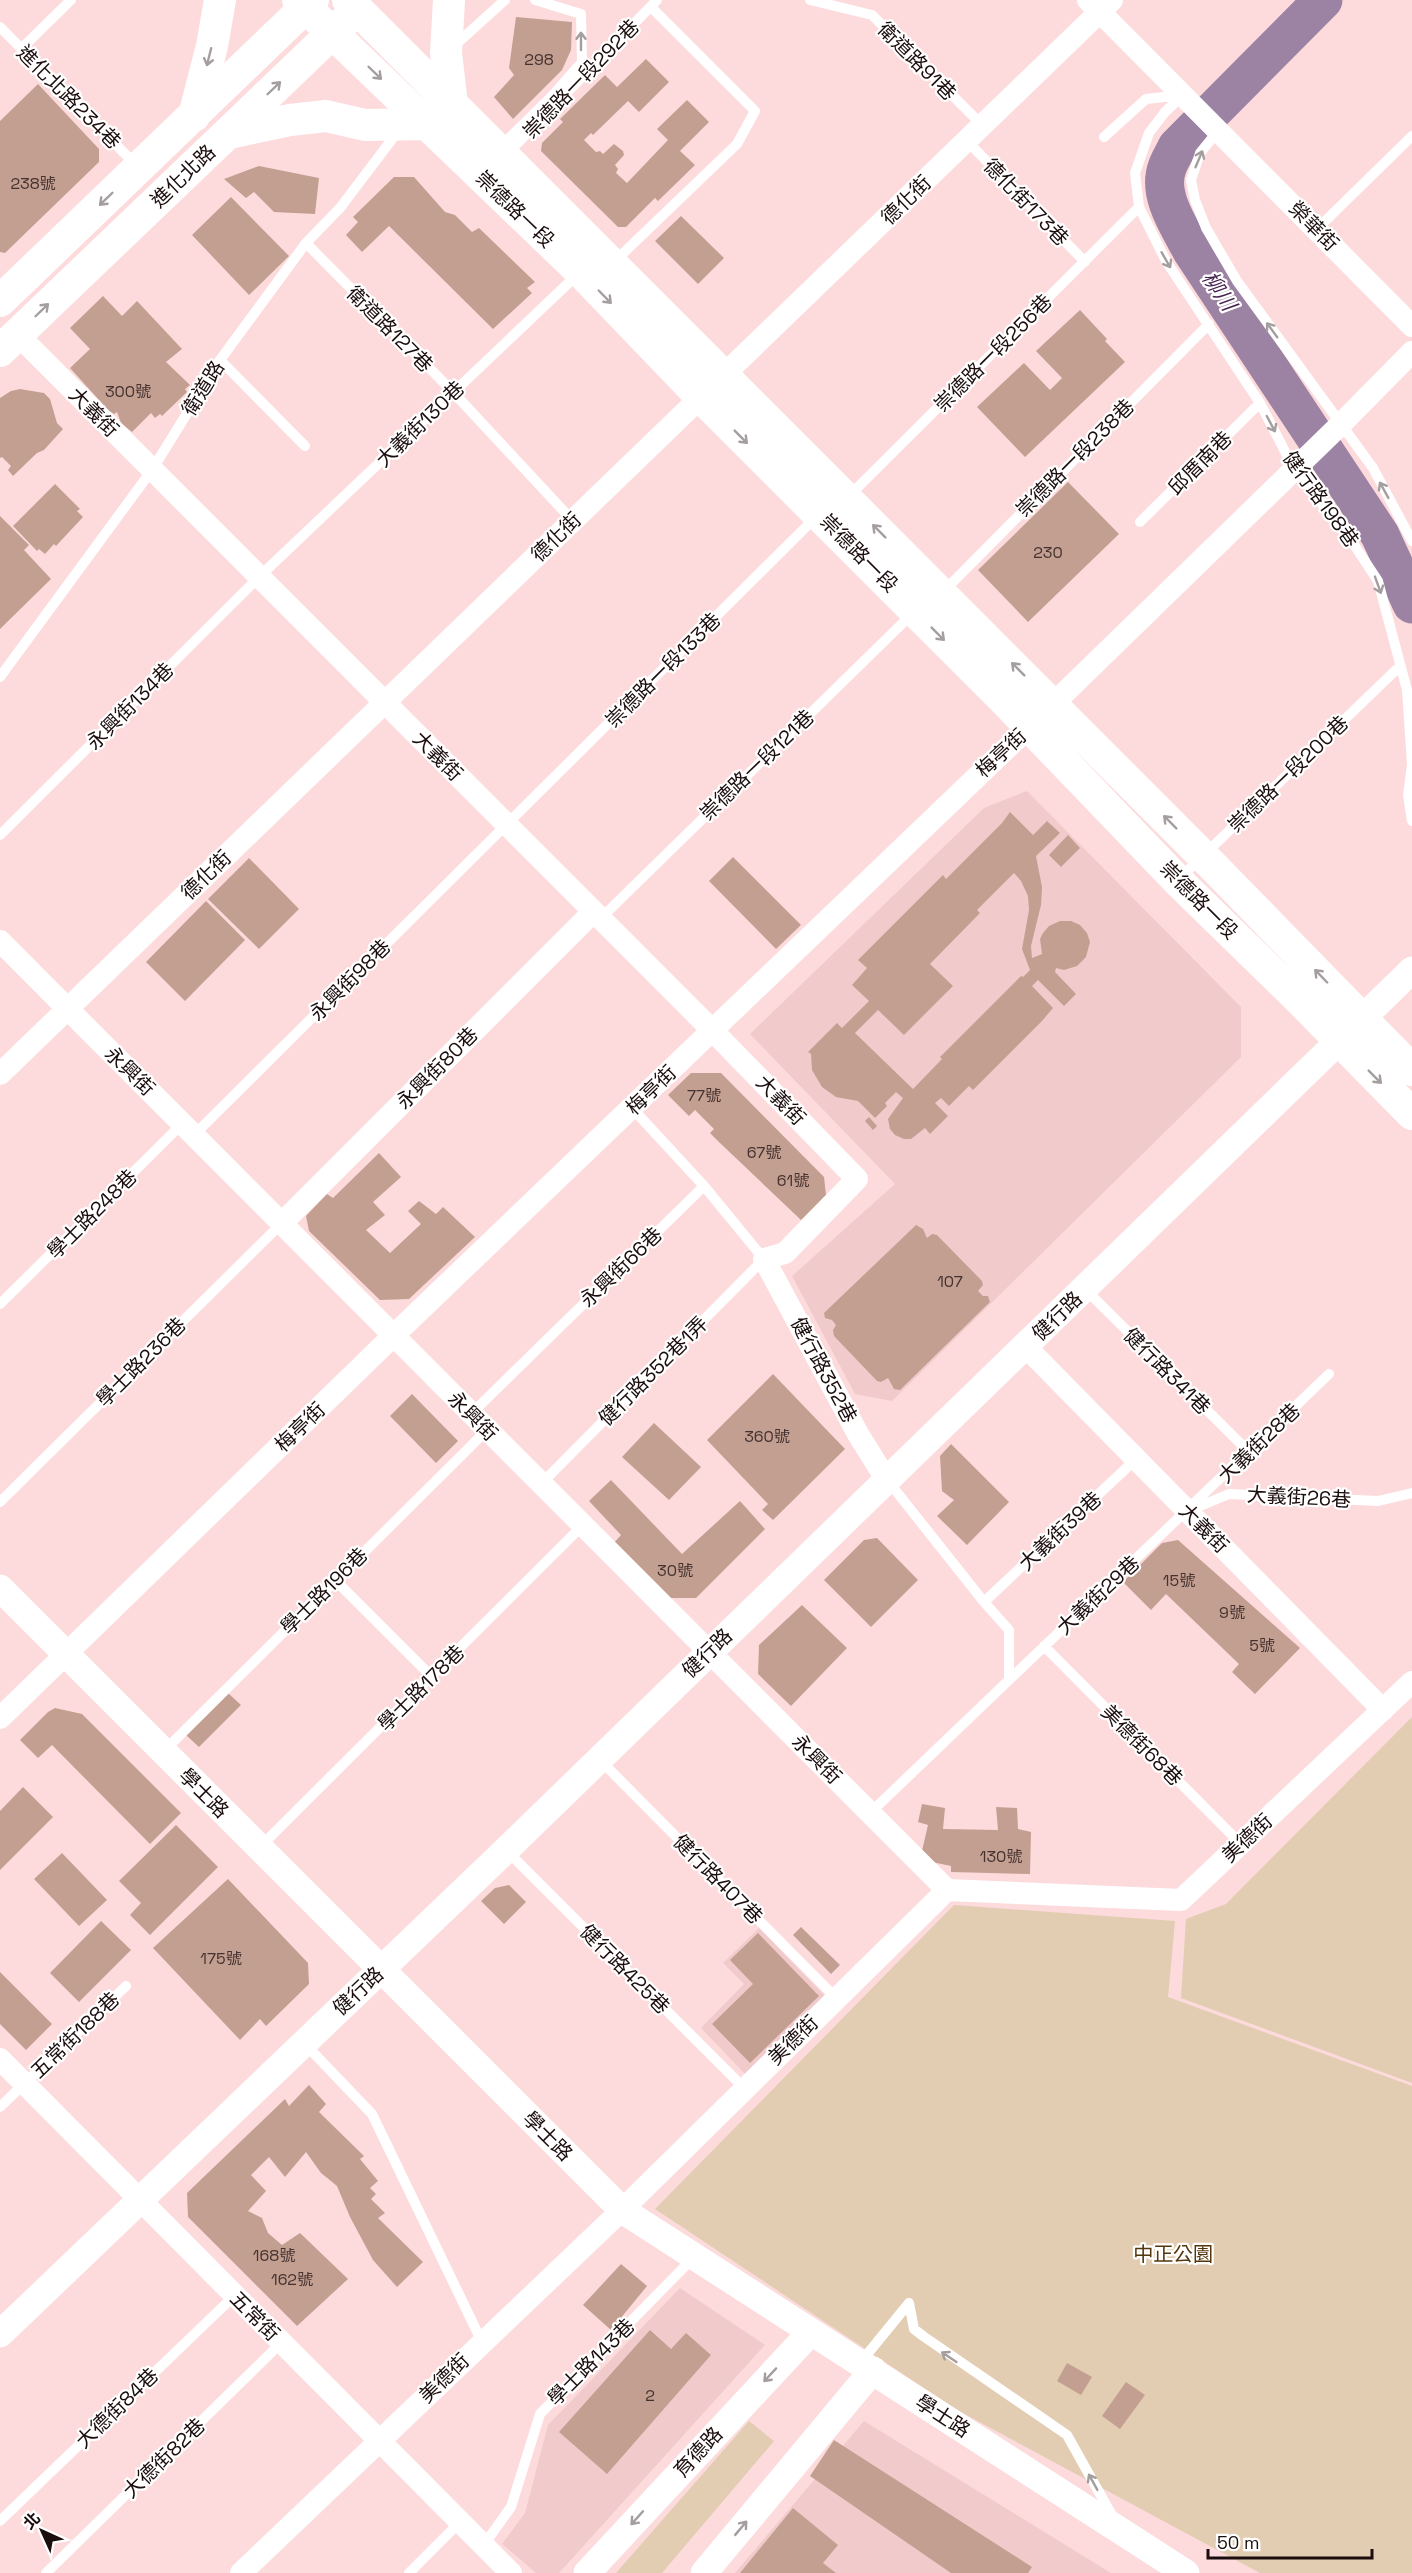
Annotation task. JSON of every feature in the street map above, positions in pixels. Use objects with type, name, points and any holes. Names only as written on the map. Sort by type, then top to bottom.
[{"type":"main road","points":[[194,116],[212,46],[220,0]]},
{"type":"main road","points":[[449,0],[446,52],[452,104]]},
{"type":"main road","name":"進化北路","points":[[0,302],[138,167],[194,116],[306,2]]},
{"type":"main road","name":"崇德路一段","points":[[306,2],[333,33],[581,272],[701,397],[915,610],[1178,881],[1412,1114]]},
{"type":"main road","name":"進化北路","points":[[8,343],[333,33],[357,3]]},
{"type":"main road","name":"崇德路一段","points":[[357,3],[452,104],[942,593],[1412,1070]]},
{"type":"main road","points":[[228,134],[290,120],[326,116],[365,125],[427,124]]},
{"type":"street","name":"德化街","points":[[0,1074],[572,520],[975,134],[1100,4]]},
{"type":"street","points":[[1100,4],[1185,98]]},
{"type":"street","name":"榮華街","points":[[1185,98],[1412,326]]},
{"type":"street","name":"大義街","points":[[8,343],[152,470],[713,1031],[857,1179],[785,1253],[764,1259]]},
{"type":"street","points":[[1335,429],[1412,352]]},
{"type":"street","name":"梅亭街","points":[[0,1718],[394,1335],[1052,705],[1335,429]]},
{"type":"street","name":"永興街80巷","points":[[282,1223],[596,916]]},
{"type":"street","name":"永興街","points":[[0,941],[946,1890]]},
{"type":"street","name":"健行路","points":[[0,2334],[506,1850],[1412,970]]},
{"type":"street","name":"健行路352巷","points":[[764,1259],[858,1434],[886,1479]]},
{"type":"street","name":"大義街","points":[[1025,1346],[1383,1710]]},
{"type":"street","name":"學士路","points":[[0,1588],[622,2210],[1186,2573]]},
{"type":"street","name":"美德街","points":[[241,2573],[622,2210],[946,1890],[1181,1900],[1412,1682]]},
{"type":"street","name":"五常街","points":[[0,2059],[511,2573]]},
{"type":"street","name":"育德路","points":[[587,2573],[810,2333]]},
{"type":"street","points":[[704,2573],[866,2367]]},
{"type":"lane","points":[[21,49],[72,0]]},
{"type":"lane","points":[[446,52],[505,0]]},
{"type":"lane","points":[[501,153],[582,62],[581,14],[535,0]]},
{"type":"lane","name":"衛道路91巷","points":[[810,0],[825,1],[872,15],[975,134]]},
{"type":"lane","points":[[612,264],[737,144],[755,111],[654,3]]},
{"type":"lane","name":"崇德路一段292巷","points":[[501,153],[654,3]]},
{"type":"lane","name":"進化北路234巷","points":[[0,27],[138,167]]},
{"type":"lane","points":[[1104,137],[1146,99],[1185,98]]},
{"type":"lane","name":"健行路198巷","points":[[1185,98],[1165,112],[1149,133],[1135,173],[1139,207],[1166,261],[1209,324],[1298,465],[1378,581],[1399,667],[1407,690],[1412,765],[1408,795],[1412,821]]},
{"type":"lane","name":"衛道路","points":[[0,677],[152,470],[220,360],[306,243],[340,208],[398,130],[427,124]]},
{"type":"lane","points":[[1217,129],[1200,153],[1191,180],[1195,200],[1206,228],[1237,281],[1335,429],[1372,468],[1412,542]]},
{"type":"lane","name":"德化街173巷","points":[[975,134],[1085,262]]},
{"type":"lane","points":[[1317,229],[1412,136]]},
{"type":"lane","name":"崇德路一段256巷","points":[[846,498],[1139,207]]},
{"type":"lane","name":"衛道路127巷","points":[[306,243],[453,393],[572,520]]},
{"type":"lane","name":"大義街130巷","points":[[259,577],[581,272]]},
{"type":"lane","name":"崇德路一段238巷","points":[[942,593],[1209,324]]},
{"type":"lane","points":[[220,360],[305,446]]},
{"type":"lane","name":"邱厝南巷","points":[[1140,522],[1260,403]]},
{"type":"lane","name":"崇德路一段133巷","points":[[507,825],[819,513]]},
{"type":"lane","name":"永興街134巷","points":[[0,835],[259,577]]},
{"type":"lane","name":"崇德路一段121巷","points":[[596,916],[915,610]]},
{"type":"lane","name":"崇德路一段200巷","points":[[1178,881],[1399,667]]},
{"type":"lane","name":"永興街98巷","points":[[189,1129],[507,825]]},
{"type":"lane","points":[[632,1108],[704,1186],[764,1259]]},
{"type":"lane","name":"學士路248巷","points":[[0,1304],[189,1129]]},
{"type":"lane","name":"永興街66巷","points":[[471,1414],[704,1186]]},
{"type":"lane","name":"學士路236巷","points":[[0,1502],[282,1223]]},
{"type":"lane","name":"健行路352巷1弄","points":[[541,1484],[764,1259]]},
{"type":"lane","name":"健行路341巷","points":[[1085,1289],[1249,1452]]},
{"type":"lane","name":"大義街28巷","points":[[1188,1511],[1329,1374]]},
{"type":"lane","name":"學士路196巷","points":[[163,1752],[487,1430]]},
{"type":"lane","name":"大義街39巷","points":[[984,1602],[1136,1459]]},
{"type":"lane","points":[[886,1479],[1009,1630],[1009,1680]]},
{"type":"lane","name":"大義街26巷","points":[[1188,1511],[1229,1494],[1378,1501],[1412,1493]]},
{"type":"lane","name":"大義街29巷","points":[[870,1813],[1188,1511]]},
{"type":"lane","name":"學士路178巷","points":[[259,1848],[582,1526]]},
{"type":"lane","points":[[335,1580],[432,1677]]},
{"type":"lane","name":"美德街68巷","points":[[1044,1646],[1241,1844]]},
{"type":"lane","name":"健行路407巷","points":[[599,1759],[836,1998]]},
{"type":"lane","name":"健行路425巷","points":[[506,1850],[744,2088]]},
{"type":"lane","name":"五常街188巷","points":[[0,2107],[126,1986]]},
{"type":"lane","points":[[304,2043],[372,2114],[482,2342]]},
{"type":"lane","name":"學士路143巷","points":[[483,2546],[511,2507],[540,2414],[694,2257]]},
{"type":"lane","name":"大德街84巷","points":[[0,2521],[234,2296]]},
{"type":"lane","points":[[866,2367],[909,2303],[914,2329],[1067,2435],[1122,2533]]},
{"type":"lane","name":"大德街82巷","points":[[46,2573],[282,2342]]},
{"type":"lane","points":[[409,2573],[460,2522]]},
{"type":"shaded area","points":[[1027,791],[1241,1007],[1241,1057],[892,1401],[855,1394],[792,1276],[895,1184],[750,1034],[984,808]]},
{"type":"shaded area","points":[[759,1928],[826,1997],[746,2075],[701,2028],[744,1984],[723,1963]]},
{"type":"shaded area","points":[[680,2288],[765,2345],[559,2573],[536,2573],[502,2544],[525,2513],[548,2425]]},
{"type":"shaded area","points":[[864,2421],[1111,2573],[735,2573]]},
{"type":"green space","points":[[1412,1717],[1412,2083],[1181,1998],[1186,1919],[1226,1904]]},
{"type":"green space","name":"中正公園","points":[[954,1905],[1175,1921],[1168,1997],[1412,2086],[1412,2573],[1260,2573],[957,2410],[655,2209]]},
{"type":"green space","points":[[749,2421],[774,2441],[662,2573],[616,2573]]},
{"type":"building","points":[[516,17],[572,22],[571,50],[562,70],[513,119],[494,97],[514,75],[509,68]]},
{"type":"building","points":[[646,59],[669,82],[639,112],[628,101],[593,135],[591,133],[584,140],[596,152],[600,151],[603,154],[614,144],[623,151],[624,155],[615,165],[618,169],[616,173],[627,183],[668,140],[657,129],[687,100],[709,122],[680,151],[695,165],[658,201],[655,198],[626,227],[618,227],[541,151],[542,143],[563,122],[560,119],[605,75],[617,87]]},
{"type":"building","points":[[38,84],[99,149],[99,162],[5,253],[0,252],[0,121]]},
{"type":"building","points":[[259,166],[319,178],[315,214],[274,212],[254,192],[246,198],[224,179]]},
{"type":"building","points":[[394,177],[414,177],[445,212],[455,215],[472,232],[479,228],[535,282],[527,288],[532,293],[493,329],[389,226],[362,252],[346,235],[358,222],[353,217]]},
{"type":"building","points":[[231,197],[289,256],[249,295],[192,235]]},
{"type":"building","points":[[681,216],[724,258],[698,284],[655,241]]},
{"type":"building","points":[[103,296],[122,316],[137,301],[182,349],[166,362],[190,385],[185,389],[187,392],[162,416],[160,414],[155,418],[151,413],[132,432],[121,423],[117,412],[114,414],[109,411],[70,368],[90,349],[70,328]]},
{"type":"building","points":[[1080,310],[1125,362],[1025,457],[977,407],[1024,363],[1050,390],[1062,378],[1036,351]]},
{"type":"building","points":[[20,389],[44,393],[50,399],[57,423],[63,429],[44,450],[37,453],[13,476],[8,470],[11,466],[2,457],[0,458],[0,398],[11,391]]},
{"type":"building","points":[[1068,482],[1119,534],[1028,622],[978,570]]},
{"type":"building","points":[[55,484],[80,509],[77,511],[83,517],[56,546],[54,544],[45,554],[39,549],[37,551],[13,526]]},
{"type":"building","points":[[0,516],[29,545],[24,550],[51,579],[0,629]]},
{"type":"building","points":[[1010,812],[1033,835],[1047,821],[1060,833],[1036,856],[1042,887],[1041,905],[1031,946],[1032,958],[1042,954],[1040,939],[1049,926],[1060,921],[1071,921],[1080,925],[1087,933],[1090,942],[1086,957],[1077,966],[1064,970],[1056,968],[1055,972],[1076,994],[1064,1006],[1038,980],[1032,986],[1053,1008],[973,1090],[969,1086],[949,1106],[941,1098],[935,1103],[948,1116],[930,1134],[925,1128],[911,1139],[904,1139],[895,1135],[890,1129],[888,1119],[903,1098],[896,1092],[875,1118],[858,1101],[836,1097],[822,1087],[812,1070],[811,1054],[808,1052],[837,1023],[842,1028],[869,1001],[852,985],[867,968],[858,960],[943,875],[946,879],[1002,823]],"holes":[[[1014,873],[1021,881],[1028,896],[1029,910],[1022,949],[1030,970],[1023,977],[1021,976],[940,1057],[942,1059],[913,1089],[855,1033],[878,1010],[904,1035],[953,986],[930,964],[980,913],[977,910]]]},
{"type":"building","points":[[1068,835],[1080,848],[1061,867],[1049,855]]},
{"type":"building","points":[[733,857],[801,925],[776,949],[709,881]]},
{"type":"building","points":[[249,858],[299,909],[259,949],[208,899]]},
{"type":"building","points":[[206,901],[245,940],[185,1001],[146,962]]},
{"type":"building","points":[[691,1073],[721,1073],[824,1177],[826,1195],[801,1220],[710,1133],[714,1129],[695,1110],[689,1116],[668,1095]]},
{"type":"building","points":[[869,1117],[877,1126],[873,1130],[865,1121]]},
{"type":"building","points":[[379,1153],[401,1177],[373,1202],[385,1215],[366,1230],[390,1253],[421,1224],[408,1211],[419,1201],[436,1214],[443,1207],[475,1237],[409,1299],[380,1300],[309,1231],[306,1216],[327,1194],[333,1198]]},
{"type":"building","points":[[916,1225],[923,1229],[927,1238],[932,1234],[937,1235],[982,1281],[983,1285],[978,1291],[983,1296],[988,1296],[990,1302],[900,1390],[894,1389],[888,1378],[881,1382],[877,1381],[834,1336],[833,1330],[836,1325],[832,1320],[825,1318],[824,1313]]},
{"type":"building","points":[[773,1374],[845,1449],[773,1520],[762,1510],[768,1504],[707,1440]]},
{"type":"building","points":[[412,1394],[458,1441],[436,1463],[390,1416]]},
{"type":"building","points":[[654,1423],[701,1467],[669,1500],[622,1457]]},
{"type":"building","points":[[951,1444],[1009,1502],[967,1545],[937,1516],[954,1500],[942,1491],[940,1456]]},
{"type":"building","points":[[611,1480],[682,1554],[740,1501],[765,1529],[696,1598],[668,1598],[613,1544],[621,1535],[589,1501]]},
{"type":"building","points":[[877,1538],[918,1580],[871,1627],[824,1580],[864,1540]]},
{"type":"building","points":[[1178,1540],[1300,1648],[1255,1694],[1232,1672],[1239,1664],[1166,1594],[1151,1610],[1123,1582],[1162,1543]]},
{"type":"building","points":[[802,1605],[847,1648],[791,1706],[758,1674],[759,1645]]},
{"type":"building","points":[[228,1693],[241,1705],[199,1747],[186,1735]]},
{"type":"building","points":[[55,1708],[82,1714],[181,1813],[150,1844],[52,1745],[38,1758],[20,1740]]},
{"type":"building","points":[[23,1787],[53,1817],[0,1870],[0,1811]]},
{"type":"building","points":[[922,1804],[945,1808],[943,1829],[998,1830],[996,1807],[1017,1808],[1018,1829],[1031,1832],[1030,1874],[951,1872],[951,1866],[927,1861],[922,1851],[928,1825],[918,1822]]},
{"type":"building","points":[[176,1825],[218,1867],[150,1935],[130,1915],[141,1903],[119,1881]]},
{"type":"building","points":[[62,1853],[107,1900],[79,1926],[34,1879]]},
{"type":"building","points":[[228,1879],[308,1963],[309,1984],[266,2026],[260,2019],[240,2040],[153,1948]]},
{"type":"building","points":[[509,1885],[526,1902],[504,1924],[481,1901],[495,1888]]},
{"type":"building","points":[[101,1921],[131,1950],[79,2002],[50,1973]]},
{"type":"building","points":[[801,1927],[840,1965],[831,1974],[793,1935]]},
{"type":"building","points":[[758,1933],[819,1996],[750,2063],[712,2024],[753,1984],[730,1960]]},
{"type":"building","points":[[0,1972],[52,2024],[26,2050],[0,2024]]},
{"type":"building","points":[[309,2085],[326,2104],[319,2112],[364,2156],[360,2159],[378,2181],[370,2188],[376,2194],[371,2199],[385,2213],[378,2218],[423,2262],[397,2287],[373,2260],[350,2217],[337,2186],[321,2173],[306,2152],[285,2177],[269,2157],[251,2175],[266,2191],[248,2211],[262,2218],[268,2233],[282,2245],[300,2233],[348,2279],[297,2326],[188,2217],[187,2193],[285,2099],[289,2106]]},
{"type":"building","points":[[621,2264],[647,2286],[611,2330],[583,2305]]},
{"type":"building","points":[[650,2330],[671,2349],[686,2333],[711,2355],[607,2474],[559,2432]]},
{"type":"building","points":[[1067,2363],[1092,2377],[1081,2395],[1057,2381]]},
{"type":"building","points":[[1126,2382],[1145,2395],[1120,2429],[1102,2416]]},
{"type":"building","points":[[834,2440],[1032,2567],[1028,2573],[951,2573],[810,2476]]},
{"type":"building","points":[[793,2508],[838,2545],[823,2563],[836,2573],[740,2573]]},
{"type":"waterway","name":"柳川","points":[[1323,0],[1177,147],[1167,168],[1165,189],[1171,211],[1192,251],[1380,535],[1412,604]]}]
